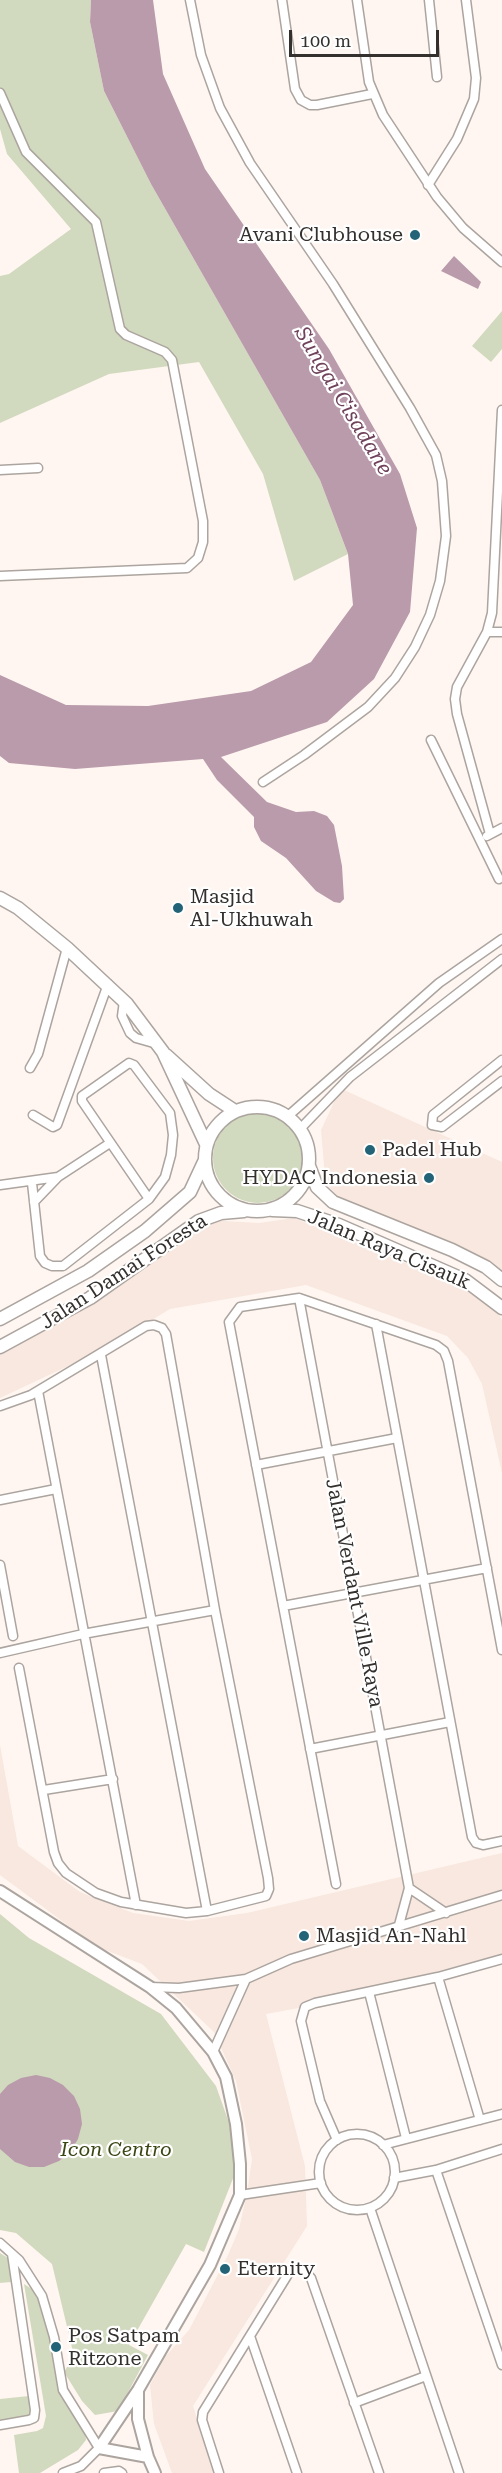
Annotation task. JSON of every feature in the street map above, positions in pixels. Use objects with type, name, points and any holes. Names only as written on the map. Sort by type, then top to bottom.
[{"type":"main road","points":[[0,898],[18,908],[108,984],[124,1000],[160,1048],[209,1094],[235,1111]]},
{"type":"main road","points":[[160,1048],[206,1144]]},
{"type":"main road","points":[[253,1106],[272,1108],[288,1116],[300,1129],[308,1146],[309,1166],[302,1186],[288,1201],[268,1210],[251,1211],[237,1207],[214,1189],[204,1160],[206,1144],[217,1124],[235,1111],[253,1106]]},
{"type":"main road","name":"Jalan Damai Foresta","points":[[0,1319],[88,1270],[145,1231],[190,1192],[204,1160]]},
{"type":"main road","name":"Jalan Raya Cisauk","points":[[309,1166],[317,1187],[333,1202],[452,1250],[486,1267],[502,1280]]},
{"type":"main road","name":"Jalan Raya Cisauk","points":[[268,1210],[297,1211],[339,1225],[465,1280],[502,1308]]},
{"type":"main road","name":"Jalan Damai Foresta","points":[[0,1347],[90,1298],[199,1221],[221,1213],[251,1211]]},
{"type":"street","points":[[190,0],[201,55],[220,108],[250,163],[333,284],[410,408],[436,455],[442,481],[446,536],[440,582],[430,615],[415,647],[395,678],[368,707],[304,755],[263,782]]},
{"type":"street","points":[[282,0],[296,89],[301,100],[310,105],[317,105],[372,94]]},
{"type":"street","points":[[357,0],[372,94],[428,185],[463,228],[502,262]]},
{"type":"street","points":[[429,0],[437,77]]},
{"type":"street","points":[[428,185],[457,139],[474,99],[476,78],[466,0]]},
{"type":"street","points":[[0,93],[26,152],[96,222],[120,329],[126,335],[165,352],[172,360],[202,520],[203,543],[198,558],[187,568],[0,576]]},
{"type":"street","points":[[490,834],[457,714],[455,699],[458,687],[487,632],[492,613],[502,410]]},
{"type":"street","points":[[0,470],[38,468]]},
{"type":"street","points":[[487,632],[502,632]]},
{"type":"street","points":[[431,740],[498,879]]},
{"type":"street","points":[[480,841],[502,828]]},
{"type":"street","points":[[288,1116],[439,983],[502,939]]},
{"type":"street","points":[[30,1068],[38,1054],[67,948]]},
{"type":"street","points":[[300,1129],[350,1077],[500,960],[489,948]]},
{"type":"street","points":[[33,1115],[53,1127],[57,1125],[108,984]]},
{"type":"street","points":[[502,1060],[433,1115],[432,1125],[442,1127],[502,1081]]},
{"type":"street","points":[[32,1183],[40,1256],[45,1263],[52,1266],[63,1266],[149,1199],[165,1177],[171,1155],[170,1113],[134,1065],[129,1063],[82,1096],[82,1101],[149,1199]]},
{"type":"street","points":[[34,1202],[58,1177],[110,1143]]},
{"type":"street","points":[[0,1185],[32,1183],[58,1177]]},
{"type":"street","points":[[336,1884],[229,1322],[240,1307],[299,1298],[436,1345],[444,1351],[448,1361],[502,1650]]},
{"type":"street","name":"Jalan Verdant Ville Raya","points":[[299,1298],[410,1888],[399,1925]]},
{"type":"street","points":[[0,1406],[38,1390],[101,1355],[146,1326],[154,1324],[162,1328],[166,1334],[215,1610],[269,1889],[267,1896],[207,1911],[186,1913],[136,1905],[96,1893],[62,1868],[54,1852],[19,1668]]},
{"type":"street","points":[[376,1324],[472,1837],[476,1843],[483,1845],[502,1841]]},
{"type":"street","points":[[101,1355],[207,1911]]},
{"type":"street","points":[[38,1390],[136,1905]]},
{"type":"street","points":[[256,1464],[397,1438]]},
{"type":"street","points":[[0,1500],[56,1489]]},
{"type":"street","points":[[0,1565],[13,1636]]},
{"type":"street","points":[[283,1606],[487,1568]]},
{"type":"street","points":[[0,1653],[83,1634],[215,1610]]},
{"type":"street","points":[[310,1749],[450,1722]]},
{"type":"street","points":[[44,1790],[113,1779]]},
{"type":"street","points":[[410,1888],[446,1912]]},
{"type":"street","points":[[0,1891],[150,1988],[176,2008],[213,2052],[226,2077],[236,2124],[240,2195],[210,2265],[138,2390],[99,2448],[81,2466],[63,2473]]},
{"type":"street","points":[[150,1988],[179,1988],[246,1979],[291,1959],[502,1895]]},
{"type":"street","points":[[337,2140],[320,2101],[302,2014],[306,2007],[315,2003],[438,1977],[502,1959]]},
{"type":"street","points":[[438,1977],[480,2121]]},
{"type":"street","points":[[213,2052],[246,1979]]},
{"type":"street","points":[[369,1992],[406,2138]]},
{"type":"street","points":[[383,2145],[502,2114]]},
{"type":"street","points":[[361,2134],[373,2138],[383,2145],[394,2166],[394,2178],[386,2196],[370,2208],[353,2210],[344,2208],[330,2199],[321,2183],[320,2164],[324,2154],[337,2140],[361,2134]]},
{"type":"street","points":[[394,2178],[436,2170],[502,2150]]},
{"type":"street","points":[[436,2170],[502,2365]]},
{"type":"street","points":[[240,2195],[321,2183]]},
{"type":"street","points":[[370,2208],[459,2473]]},
{"type":"street","points":[[0,2243],[12,2253],[33,2279],[42,2296],[54,2337],[63,2390],[99,2448],[148,2457]]},
{"type":"street","points":[[0,2425],[29,2421],[34,2418],[36,2410],[12,2253]]},
{"type":"street","points":[[219,2473],[202,2420],[203,2412],[290,2271],[296,2269],[305,2271],[311,2278],[379,2473]]},
{"type":"street","points":[[250,2336],[297,2473]]},
{"type":"street","points":[[354,2403],[426,2376]]},
{"type":"street","points":[[138,2390],[138,2419],[148,2457],[155,2473]]},
{"type":"street","points":[[104,2473],[121,2472]]},
{"type":"shaded area","points":[[344,1090],[502,1162],[502,1275],[440,1243],[339,1198],[329,1187],[325,1177],[321,1130],[337,1096]]},
{"type":"shaded area","points":[[294,1218],[460,1285],[494,1308],[502,1320],[502,1473],[482,1384],[468,1358],[447,1336],[306,1285],[170,1309],[100,1351],[0,1398],[0,1347],[207,1220],[259,1223]]},
{"type":"shaded area","points":[[0,1745],[18,1846],[80,1892],[133,1913],[189,1921],[247,1913],[502,1853],[502,1954],[304,2007],[266,2014],[305,2166],[307,2226],[193,2406],[215,2473],[172,2473],[154,2424],[150,2385],[165,2357],[189,2330],[239,2229],[252,2159],[236,2081],[214,2032],[142,1964],[97,1947],[0,1875]]},
{"type":"green space","points":[[0,0],[91,0],[90,22],[104,91],[151,184],[320,480],[348,554],[294,581],[263,474],[199,362],[109,374],[0,423],[0,276],[9,274],[71,229],[7,154],[0,129]]},
{"type":"green space","points":[[502,311],[502,349],[491,362],[472,346]]},
{"type":"green space","points":[[258,1113],[275,1116],[290,1126],[300,1141],[303,1158],[300,1175],[290,1190],[275,1200],[258,1203],[241,1200],[226,1190],[216,1175],[213,1158],[216,1141],[226,1126],[241,1116]]},
{"type":"green space","name":"Icon Centro","points":[[0,1914],[29,1938],[161,2014],[216,2086],[233,2134],[234,2176],[204,2252],[186,2244],[129,2345],[148,2355],[118,2411],[95,2415],[82,2401],[64,2372],[74,2356],[52,2264],[16,2233],[0,2230]]},
{"type":"green space","points":[[0,2253],[8,2258],[11,2282],[0,2283]]},
{"type":"green space","points":[[24,2284],[38,2293],[50,2330],[54,2367],[66,2405],[85,2427],[86,2440],[78,2450],[40,2473],[19,2473],[14,2435],[43,2428],[46,2416]]},
{"type":"green space","points":[[29,2396],[35,2419],[0,2426],[0,2399]]},
{"type":"water","name":"Sungai Cisadane","points":[[91,0],[153,0],[163,74],[205,169],[329,349],[400,474],[417,528],[410,612],[374,679],[327,722],[221,757],[267,802],[296,812],[314,811],[327,816],[334,825],[342,866],[344,899],[340,903],[316,891],[286,858],[261,841],[254,827],[254,817],[217,780],[203,759],[75,769],[9,763],[0,756],[0,675],[66,705],[148,706],[251,691],[311,662],[353,605],[348,554],[320,480],[151,184],[104,91],[90,22]]},
{"type":"water","points":[[454,256],[481,282],[478,289],[441,271]]},
{"type":"water","points":[[36,2075],[50,2078],[63,2085],[74,2096],[80,2109],[82,2124],[78,2139],[70,2152],[59,2161],[44,2167],[29,2167],[15,2162],[0,2149],[0,2094],[8,2085],[21,2078]]},
{"type":"place","name":"Avani Clubhouse","points":[[415,235]]},
{"type":"place","name":"Masjid Al-Ukhuwah","points":[[178,908]]},
{"type":"place","name":"Padel Hub","points":[[370,1150]]},
{"type":"place","name":"HYDAC Indonesia","points":[[429,1178]]},
{"type":"place","name":"Masjid An-Nahl","points":[[304,1936]]},
{"type":"place","name":"Eternity","points":[[225,2269]]},
{"type":"place","name":"Pos Satpam Ritzone","points":[[56,2347]]}]
